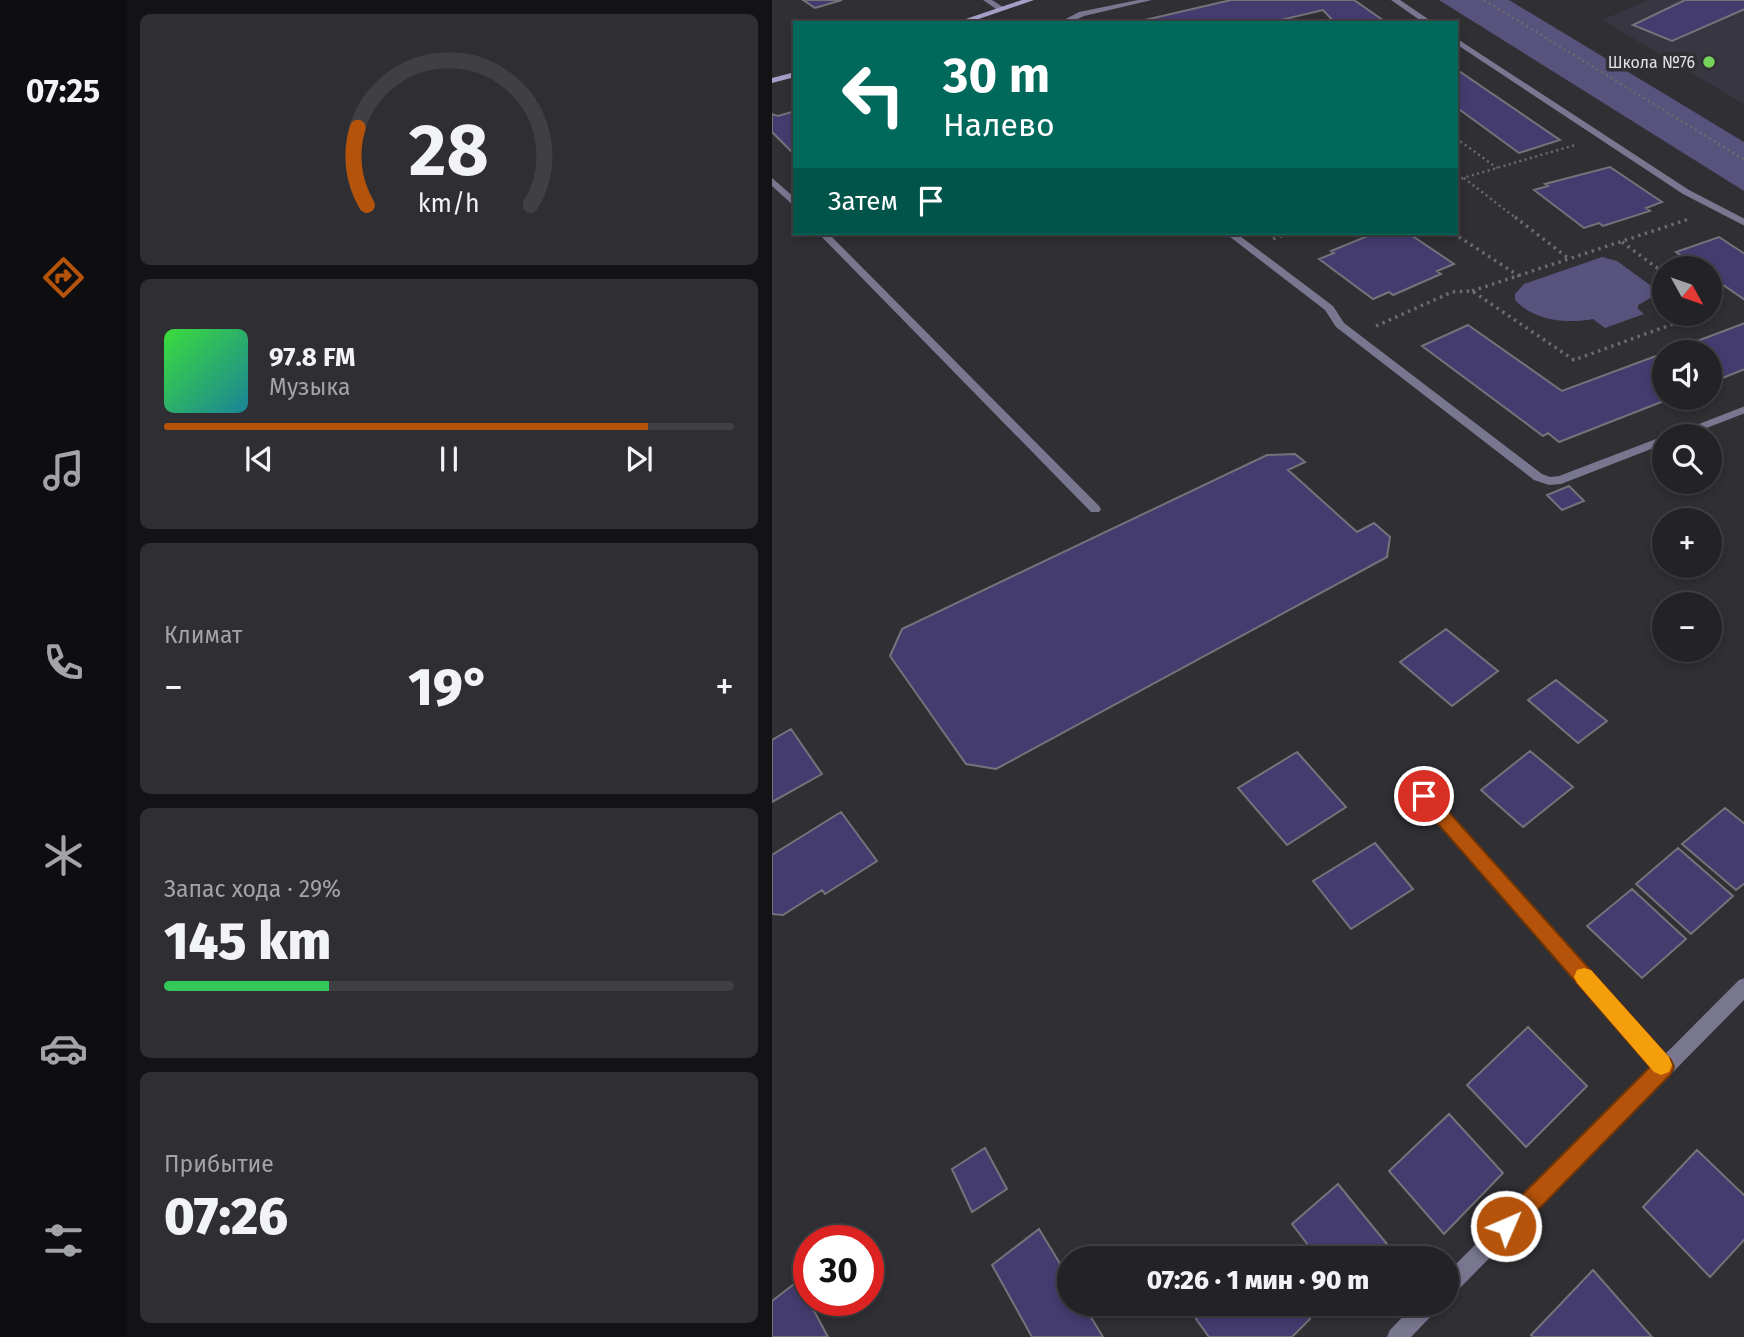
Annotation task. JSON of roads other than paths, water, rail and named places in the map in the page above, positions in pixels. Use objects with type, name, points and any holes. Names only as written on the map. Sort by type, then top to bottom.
[{"type":"street","points":[[987,0],[1000,8]]},
{"type":"street","points":[[964,21],[1018,0]]},
{"type":"street","points":[[953,21],[1030,0]]},
{"type":"street","points":[[1066,21],[1082,14],[1148,0]]},
{"type":"street","points":[[1395,0],[1426,21]]},
{"type":"street","points":[[1458,41],[1692,196],[1720,208],[1744,223]]},
{"type":"street","points":[[772,79],[793,73]]},
{"type":"street","points":[[772,181],[793,202]]},
{"type":"street","points":[[825,235],[1095,509]]},
{"type":"street","points":[[1233,235],[1329,308],[1340,324],[1355,336],[1538,477],[1549,481],[1561,480],[1652,445]]},
{"type":"street","points":[[1705,424],[1744,409]]},
{"type":"street","points":[[1424,796],[1664,1067]]},
{"type":"street","points":[[1459,1275],[1744,986]]},
{"type":"street","points":[[1397,1337],[1417,1316]]},
{"type":"place","name":"Школа №76","points":[[1709,62]]}]
